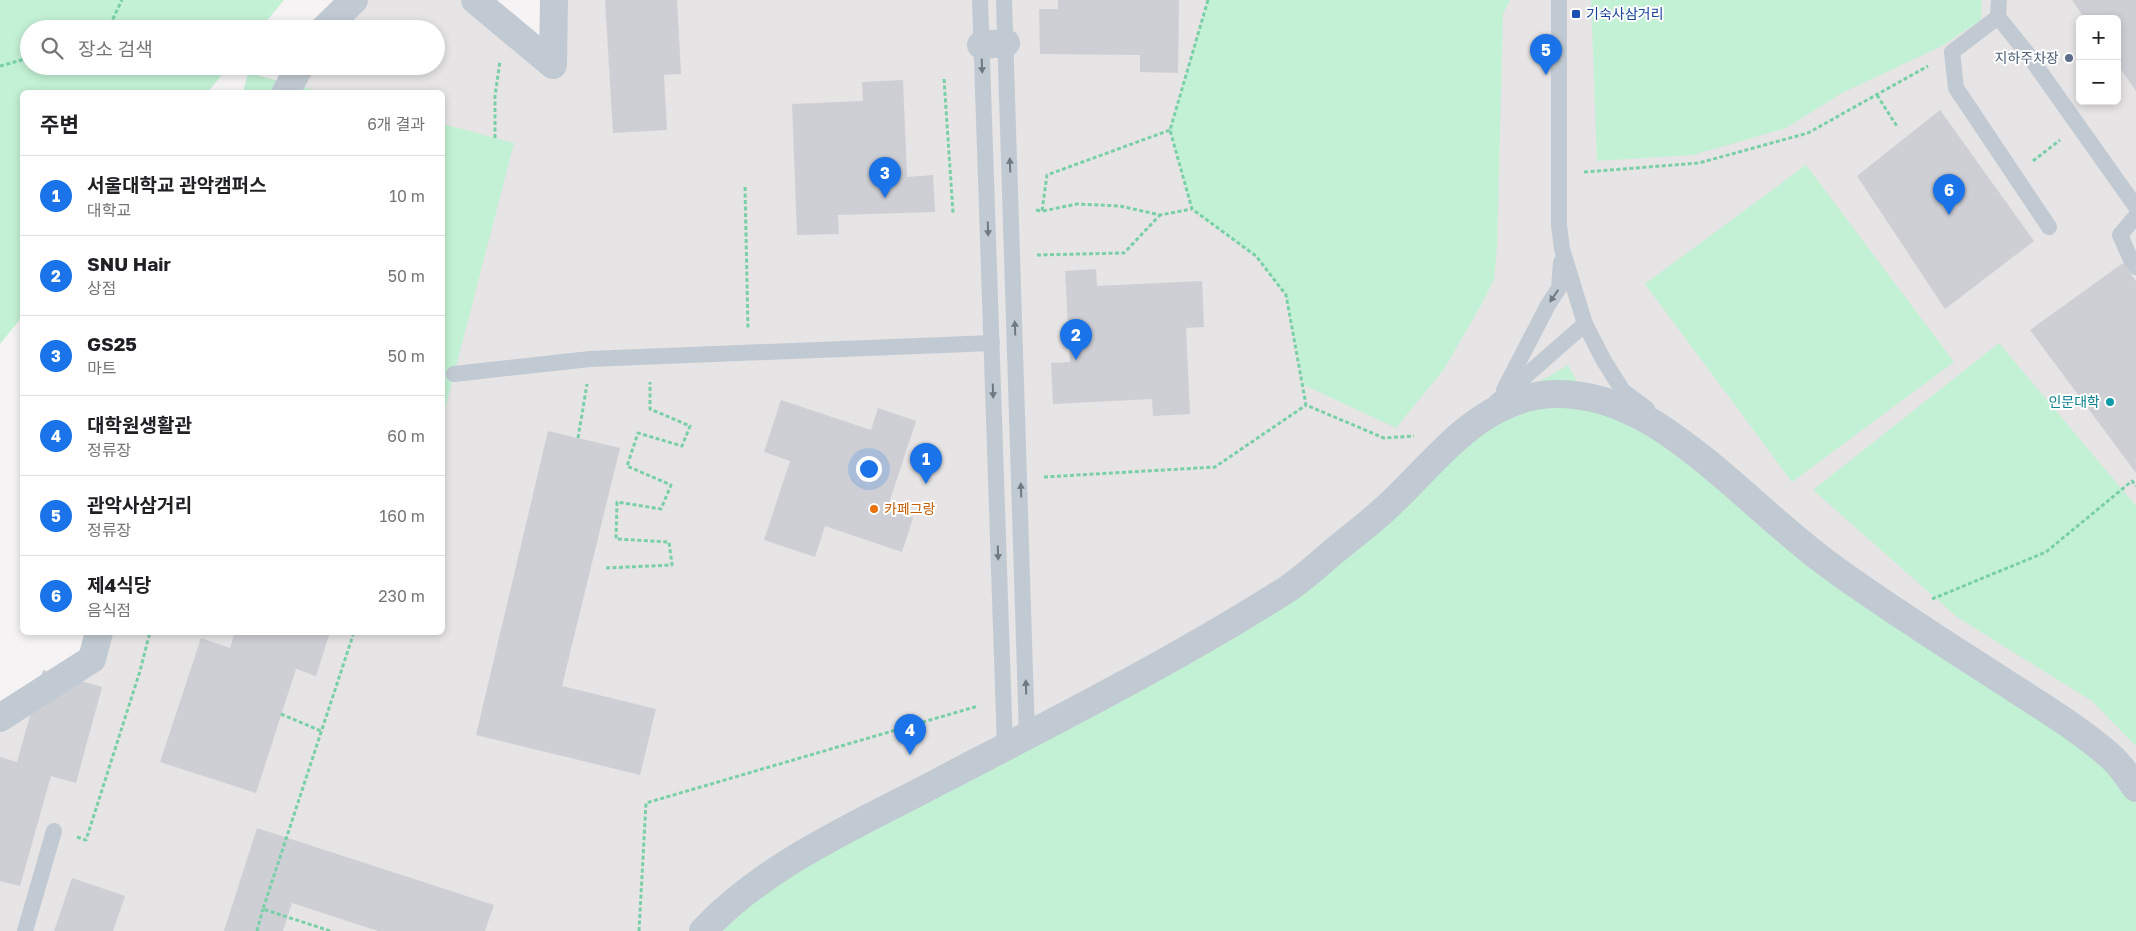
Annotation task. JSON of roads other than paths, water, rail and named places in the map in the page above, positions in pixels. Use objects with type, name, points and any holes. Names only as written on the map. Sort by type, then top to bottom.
[{"type":"street","points":[[333,20],[354,0]]},
{"type":"street","points":[[475,0],[553,65],[554,0]]},
{"type":"street","points":[[287,90],[295,75]]},
{"type":"street","points":[[1467,428],[1516,401],[1534,396],[1553,394],[1576,395],[1601,400],[1626,409],[1650,422],[1704,459]]},
{"type":"street","points":[[0,718],[92,659],[98,635]]},
{"type":"street","points":[[1064,717],[1189,648]]},
{"type":"street","points":[[797,856],[1016,742]]},
{"type":"lane","points":[[980,0],[994,44],[1011,208],[1020,478],[1016,742]]},
{"type":"lane","points":[[1004,0],[994,44],[992,343],[1003,699],[1016,742]]},
{"type":"lane","points":[[1559,0],[1559,226],[1562,249],[1585,324],[1623,390],[1825,562],[1897,613],[2040,705],[2112,757],[2136,788]]},
{"type":"lane","points":[[1999,0],[1998,17],[2027,53],[2136,207]]},
{"type":"lane","points":[[1998,17],[1952,52],[1956,88],[2049,227]]},
{"type":"lane","points":[[2136,216],[2120,235],[2136,267]]},
{"type":"lane","points":[[1189,648],[1291,587],[1386,508],[1504,390],[1548,305],[1559,288],[1562,249]]},
{"type":"lane","points":[[1467,428],[1585,324]]},
{"type":"lane","points":[[454,374],[590,359],[992,343]]},
{"type":"lane","points":[[1016,742],[1064,717]]},
{"type":"lane","points":[[25,931],[54,831]]},
{"type":"lane","points":[[703,931],[720,912],[797,856]]},
{"type":"place","name":"기숙사삼거리","points":[[1576,14]]},
{"type":"place","name":"지하주차장","points":[[2069,58]]},
{"type":"place","name":"관악사삼거리","points":[[1546,75]]},
{"type":"place","name":"GS25","points":[[885,198]]},
{"type":"place","name":"제4식당","points":[[1949,215]]},
{"type":"place","name":"SNU Hair","points":[[1076,360]]},
{"type":"place","name":"인문대학","points":[[2110,402]]},
{"type":"place","name":"서울대학교 관악캠퍼스","points":[[926,484]]},
{"type":"place","name":"카페그랑","points":[[874,509]]},
{"type":"place","name":"대학원생활관","points":[[910,755]]}]
